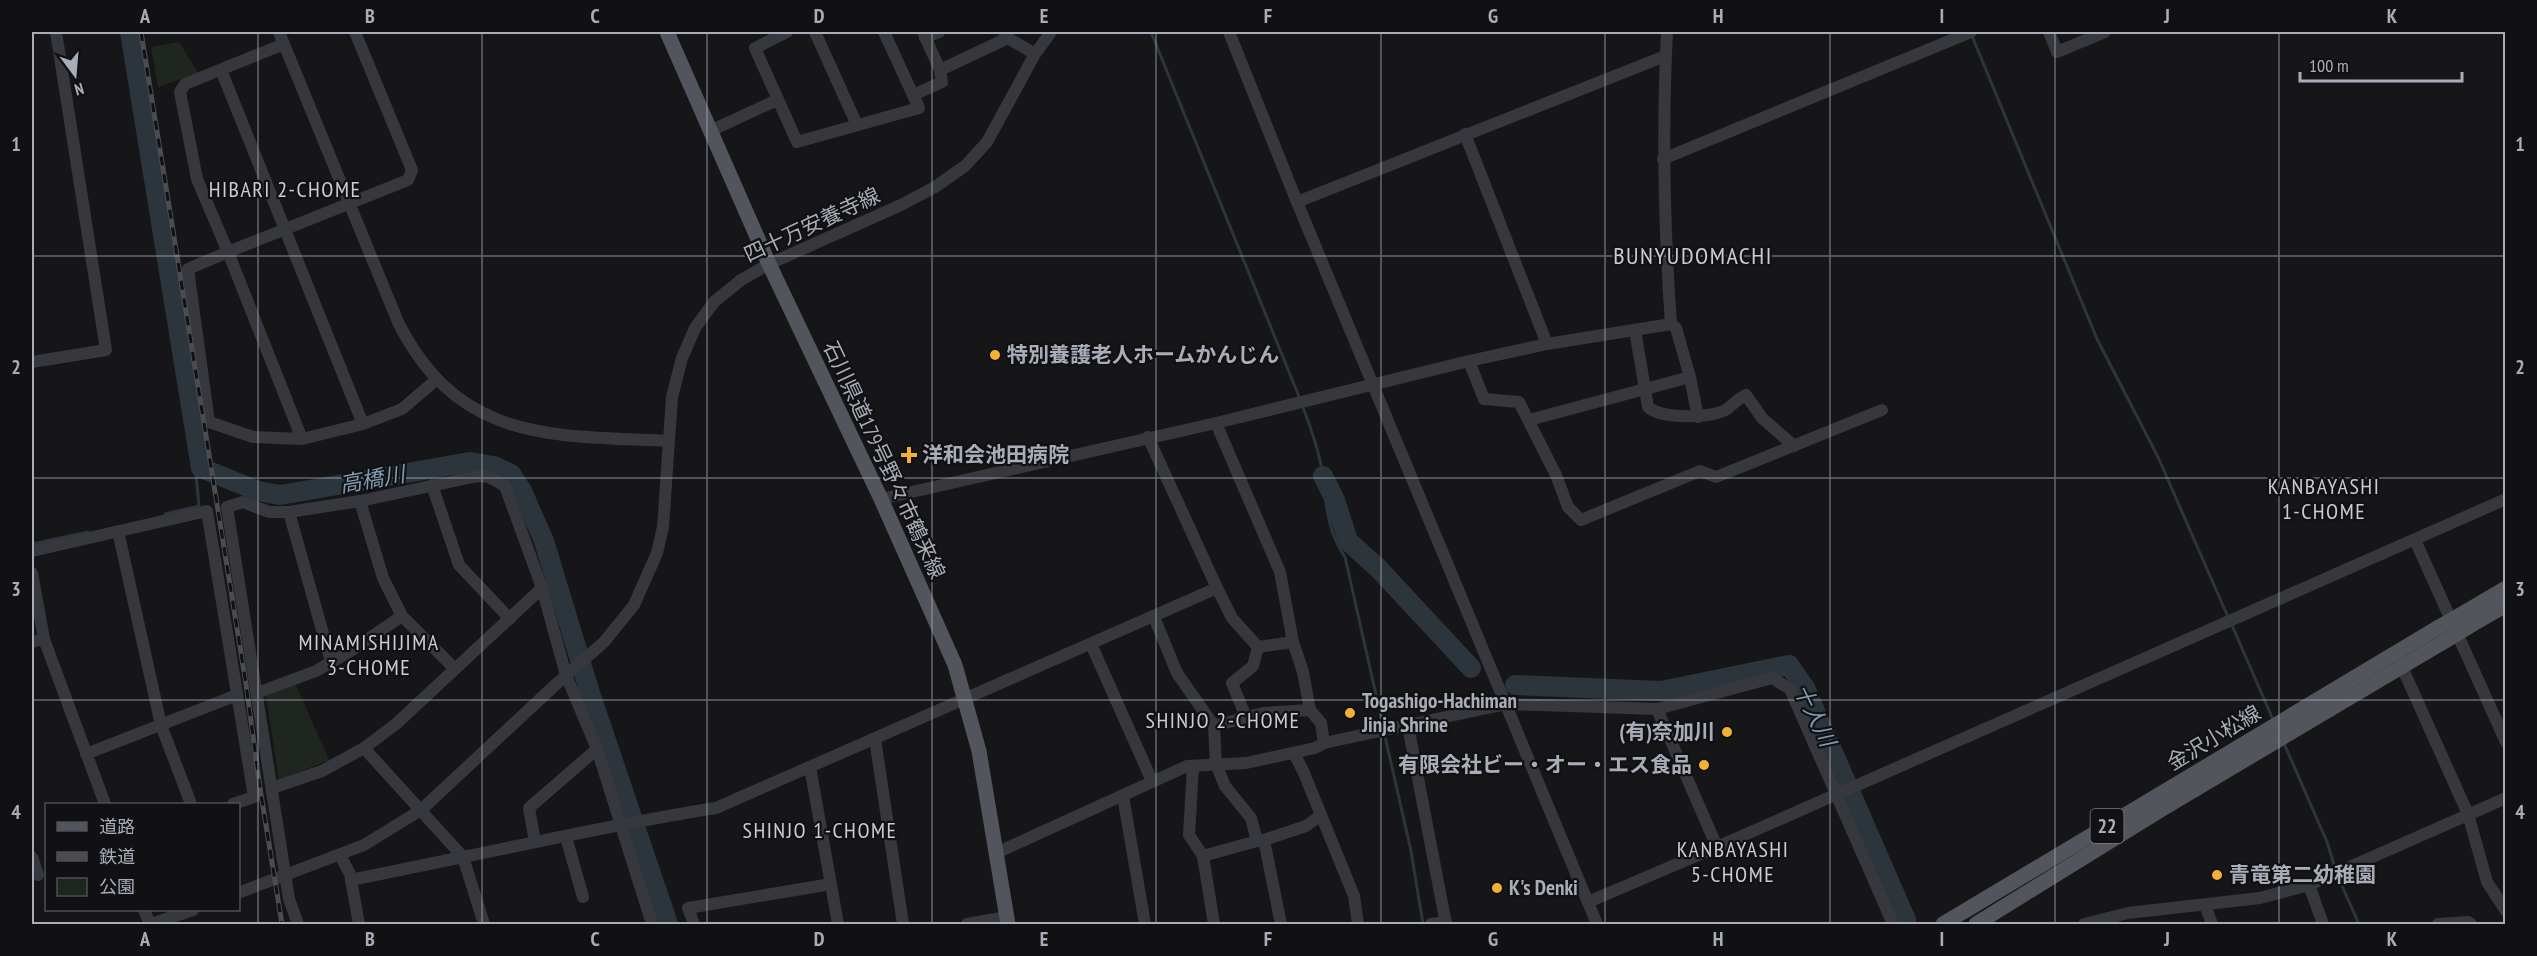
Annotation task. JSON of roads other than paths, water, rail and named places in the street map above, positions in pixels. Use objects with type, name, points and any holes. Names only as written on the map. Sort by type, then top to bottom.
[{"type":"main road","name":"石川県道179号野々市鶴来線","points":[[667,32],[769,264],[881,499],[955,665],[979,752],[1007,921]]},
{"type":"main road","name":"金沢小松線","points":[[1976,924],[2280,732],[2470,617],[2505,588]]},
{"type":"main road","name":"金沢小松線","points":[[2470,617],[2505,605]]},
{"type":"main road","name":"金沢小松線","points":[[1943,924],[2280,732],[2402,667],[2442,634]]},
{"type":"street","points":[[32,362],[106,350],[56,32]]},
{"type":"street","points":[[279,32],[398,322],[423,365],[436,380],[475,409],[506,424],[528,431],[553,435],[669,441]]},
{"type":"street","points":[[355,32],[412,170],[408,180],[188,270],[209,422],[253,437],[302,439],[363,424],[402,409],[436,380]]},
{"type":"street","points":[[788,32],[755,48],[796,142],[919,108],[884,32]]},
{"type":"street","points":[[815,32],[857,125]]},
{"type":"street","points":[[913,95],[942,82],[940,70],[924,34],[939,32]]},
{"type":"street","name":"四十万安養寺線","points":[[240,892],[364,845],[421,810],[615,631],[634,605],[657,554],[663,527],[672,397],[676,378],[694,328],[714,302],[741,279],[769,264],[901,205],[935,187],[965,166],[987,142],[1035,54],[1051,32]]},
{"type":"street","points":[[1229,32],[1297,202],[1597,924]]},
{"type":"street","points":[[1666,32],[1663,159],[1665,244],[1671,324],[1676,328],[1690,377],[1698,417]]},
{"type":"street","points":[[2049,32],[2058,52],[2105,32]]},
{"type":"street","points":[[1663,159],[1968,33]]},
{"type":"street","points":[[940,70],[1007,35],[1035,54]]},
{"type":"street","points":[[284,44],[185,84],[180,92],[197,180],[302,439]]},
{"type":"street","points":[[1297,202],[1665,56]]},
{"type":"street","points":[[221,69],[363,424]]},
{"type":"street","points":[[712,130],[777,100]]},
{"type":"street","points":[[1465,134],[1547,344]]},
{"type":"street","points":[[881,499],[1216,423],[1469,361],[1547,344],[1671,324]]},
{"type":"street","points":[[1635,330],[1648,407],[1654,412],[1698,417],[1726,410],[1736,399],[1746,396],[1762,418],[1794,446]]},
{"type":"street","points":[[1469,361],[1484,399],[1519,402],[1556,475],[1568,507],[1581,520],[1700,471],[1716,477],[1882,410]]},
{"type":"street","points":[[1529,420],[1690,377]]},
{"type":"street","points":[[1216,423],[1280,572],[1293,642],[1303,672],[1310,710],[1321,723],[1324,743]]},
{"type":"street","points":[[1148,437],[1232,618],[1257,647]]},
{"type":"street","points":[[298,924],[289,899],[285,876],[227,507],[243,502],[269,512],[289,512],[360,501],[478,476],[489,477],[505,486],[571,671],[623,826],[652,924]]},
{"type":"street","points":[[432,485],[459,565],[510,619]]},
{"type":"street","points":[[1588,902],[1718,847],[2505,499]]},
{"type":"street","points":[[360,501],[383,578],[402,616],[455,669]]},
{"type":"street","points":[[32,551],[207,510],[254,797],[235,803]]},
{"type":"street","points":[[289,512],[332,662]]},
{"type":"street","points":[[118,531],[161,725],[191,803]]},
{"type":"street","points":[[2415,540],[2505,742]]},
{"type":"street","points":[[32,573],[38,640],[105,803]]},
{"type":"street","points":[[272,788],[322,771],[364,748],[396,724],[542,588]]},
{"type":"street","points":[[351,879],[623,826],[652,818],[716,808],[1217,588]]},
{"type":"street","points":[[257,693],[316,671],[402,616]]},
{"type":"street","points":[[1154,617],[1177,673],[1214,726],[1216,764],[1225,786],[1251,818],[1260,840],[1281,924]]},
{"type":"street","points":[[1257,647],[1293,642]]},
{"type":"street","points":[[1091,644],[1152,782]]},
{"type":"street","points":[[1246,717],[1232,683],[1253,666],[1257,647]]},
{"type":"street","points":[[2402,667],[2468,814],[2487,882],[2505,911]]},
{"type":"street","points":[[996,853],[1187,766],[1246,763],[1316,748],[1324,743],[1506,704],[1657,709],[1772,678],[1790,689],[1844,790],[1893,924]]},
{"type":"street","points":[[86,754],[237,695]]},
{"type":"street","points":[[1657,709],[1718,847]]},
{"type":"street","points":[[1214,726],[1263,712],[1310,710]]},
{"type":"street","points":[[1408,726],[1446,923],[1431,924]]},
{"type":"street","points":[[875,739],[903,924]]},
{"type":"street","points":[[364,748],[463,857],[484,924]]},
{"type":"street","points":[[535,842],[529,808],[597,749]]},
{"type":"street","points":[[1294,753],[1322,815],[1354,896],[1358,924]]},
{"type":"street","points":[[1193,766],[1189,835],[1203,856],[1214,924]]},
{"type":"street","points":[[810,767],[838,924]]},
{"type":"street","points":[[1124,796],[1146,924]]},
{"type":"street","points":[[2084,924],[2128,913],[2260,898],[2309,885],[2505,798]]},
{"type":"street","points":[[1203,856],[1306,825],[1322,815]]},
{"type":"street","points":[[566,837],[583,897]]},
{"type":"street","points":[[340,855],[351,879],[359,924]]},
{"type":"street","points":[[32,857],[39,875]]},
{"type":"street","points":[[694,924],[688,908],[831,884]]},
{"type":"street","points":[[2309,885],[2323,924]]},
{"type":"street","points":[[2205,905],[2212,924]]},
{"type":"street","points":[[151,924],[187,911]]},
{"type":"street","points":[[966,924],[1007,921]]},
{"type":"street","points":[[2438,924],[2468,922],[2471,924]]},
{"type":"waterway","name":"高橋川","points":[[130,32],[201,468],[258,491],[280,495],[470,462],[494,466],[511,474],[522,491],[544,541],[590,693],[668,924]]},
{"type":"waterway","points":[[1151,32],[1300,399]]},
{"type":"waterway","points":[[1972,36],[2097,339],[2158,457],[2228,617]]},
{"type":"waterway","points":[[1302,405],[1320,459],[1331,529],[1345,557],[1383,726]]},
{"type":"waterway","points":[[165,514],[199,506],[196,475],[201,468]]},
{"type":"waterway","name":"十人川","points":[[1323,476],[1335,500],[1348,541],[1379,569],[1471,668]]},
{"type":"waterway","points":[[32,544],[88,532]]},
{"type":"waterway","points":[[2231,623],[2274,722]]},
{"type":"waterway","name":"十人川","points":[[1515,685],[1661,691],[1789,665],[1805,688],[1906,920]]},
{"type":"waterway","points":[[1384,732],[1411,851],[1423,924]]},
{"type":"waterway","points":[[2283,741],[2327,842],[2335,868]]},
{"type":"waterway","points":[[2338,877],[2359,924]]},
{"type":"railway","points":[[141,32],[246,684],[282,924]]},
{"type":"place","name":"特別養護老人ホームかんじん","points":[[995,355]]},
{"type":"place","name":"洋和会池田病院","points":[[909,455]]},
{"type":"place","name":"Togashigo-Hachiman Jinja Shrine","points":[[1350,713]]},
{"type":"place","name":"(有)奈加川","points":[[1727,732]]},
{"type":"place","name":"有限会社ビー・オー・エス食品","points":[[1704,765]]},
{"type":"place","name":"青竜第二幼稚園","points":[[2217,875]]},
{"type":"place","name":"K's Denki","points":[[1497,888]]},
{"type":"district","name":"HIBARI 2-CHOME","points":[[285,189]]},
{"type":"district","name":"BUNYUDOMACHI","points":[[1693,256]]},
{"type":"district","name":"KANBAYASHI 1-CHOME","points":[[2324,498]]},
{"type":"district","name":"MINAMISHIJIMA 3-CHOME","points":[[369,654]]},
{"type":"district","name":"SHINJO 2-CHOME","points":[[1223,720]]},
{"type":"district","name":"SHINJO 1-CHOME","points":[[820,830]]},
{"type":"district","name":"KANBAYASHI 5-CHOME","points":[[1733,862]]}]
